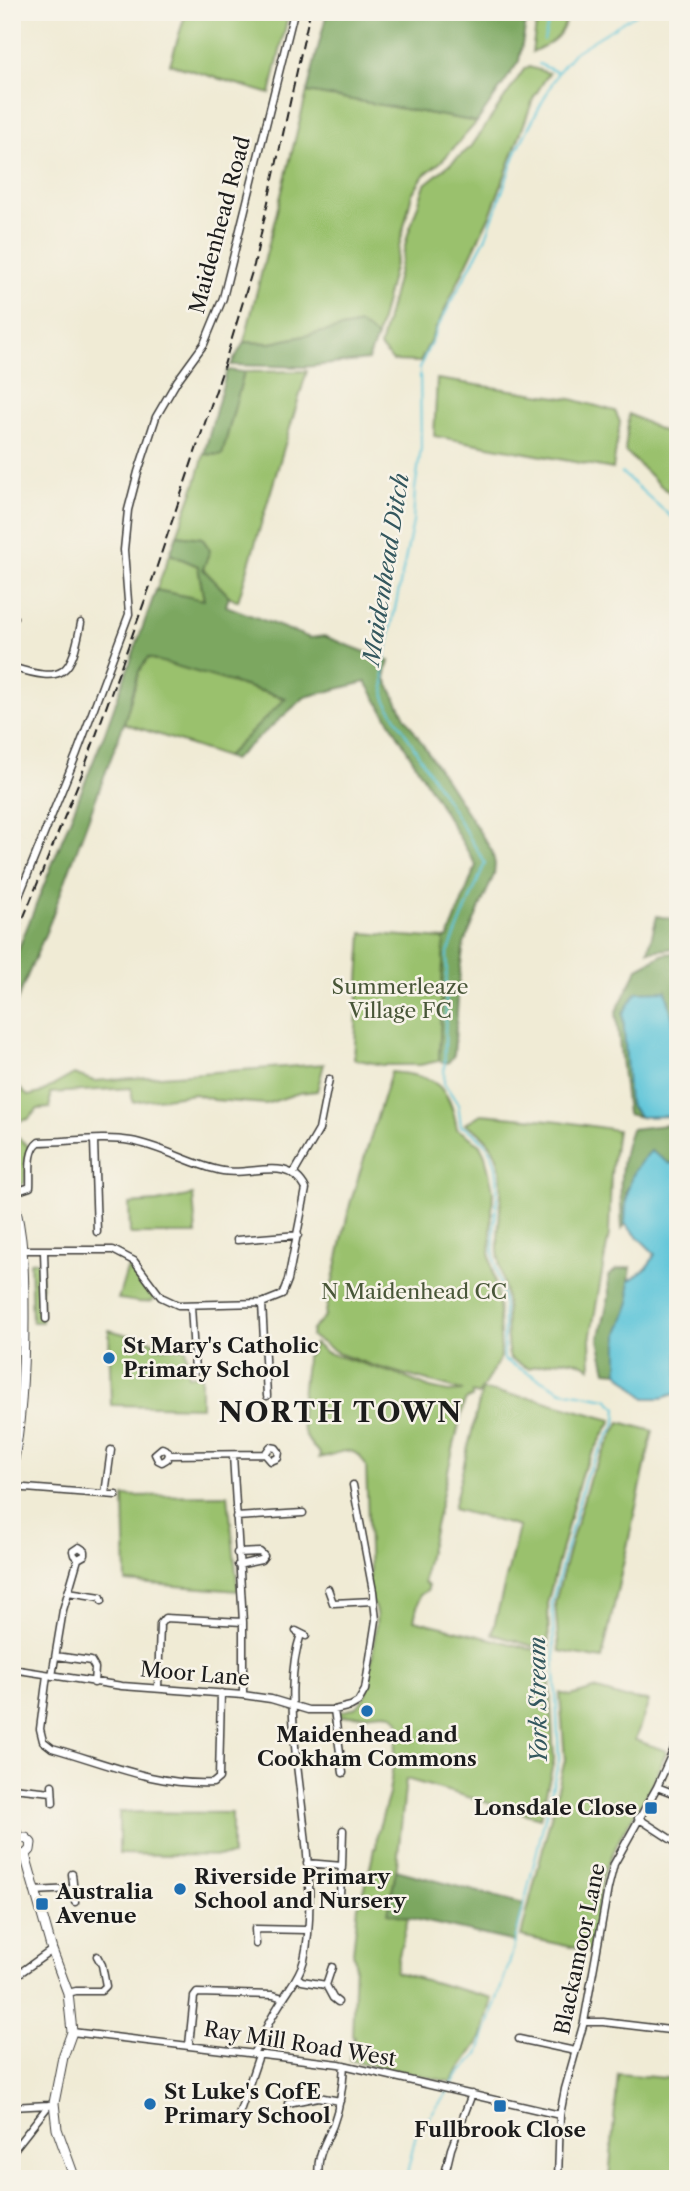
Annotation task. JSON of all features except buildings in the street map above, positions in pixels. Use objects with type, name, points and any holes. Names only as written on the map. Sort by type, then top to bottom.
[{"type":"main road","points":[[12,1194],[20,1221],[24,1290],[21,1407],[12,1470]]},
{"type":"main road","points":[[12,1824],[19,1838],[14,1842],[13,1849],[17,1854],[25,1855],[52,1950],[68,1993],[72,2032],[51,2104],[75,2179]]},
{"type":"street","name":"Maidenhead Road","points":[[12,913],[129,614],[124,550],[128,510],[138,472],[156,418],[177,381],[204,344],[223,298],[294,12]]},
{"type":"street","points":[[12,633],[15,617]]},
{"type":"street","points":[[12,667],[40,676],[54,675],[67,668],[75,653],[81,623]]},
{"type":"street","points":[[294,1173],[319,1130],[329,1079]]},
{"type":"street","points":[[94,1141],[97,1232]]},
{"type":"street","points":[[12,1194],[30,1187],[31,1152],[39,1142],[94,1141],[130,1141],[224,1171],[282,1169],[294,1173],[306,1189],[288,1280],[282,1295],[262,1303],[191,1306],[167,1301],[149,1283],[134,1261],[113,1250],[23,1250]]},
{"type":"street","points":[[237,1240],[246,1242],[298,1236]]},
{"type":"street","points":[[44,1251],[46,1319]]},
{"type":"street","points":[[12,1291],[24,1290]]},
{"type":"street","points":[[262,1303],[267,1396]]},
{"type":"street","points":[[191,1306],[195,1371]]},
{"type":"street","points":[[105,1494],[111,1450]]},
{"type":"street","points":[[169,1455],[265,1454]]},
{"type":"street","points":[[233,1455],[243,1622],[243,1695]]},
{"type":"street","points":[[343,1773],[334,1710],[358,1702],[365,1690],[376,1620],[353,1485]]},
{"type":"street","points":[[12,1487],[116,1495]]},
{"type":"street","points":[[236,1517],[303,1513]]},
{"type":"street","points":[[237,1553],[260,1552],[264,1556],[261,1560],[238,1565]]},
{"type":"street","points":[[78,1559],[50,1675],[40,1729],[43,1741],[52,1748],[66,1749],[152,1779],[213,1783],[219,1777],[221,1693]]},
{"type":"street","points":[[328,1589],[333,1603],[374,1601]]},
{"type":"street","points":[[68,1592],[102,1596]]},
{"type":"street","points":[[158,1688],[160,1624],[165,1618],[243,1622]]},
{"type":"street","points":[[238,2117],[266,2026],[297,1978],[303,1963],[307,1930],[307,1863],[292,1706],[295,1652],[301,1634]]},
{"type":"street","points":[[56,1656],[90,1661],[95,1668],[94,1683]]},
{"type":"street","name":"Moor Lane","points":[[12,1669],[94,1683],[243,1695],[271,1699],[308,1710],[334,1710]]},
{"type":"street","name":"Blackamoor Lane","points":[[558,2179],[560,2115],[584,2022],[607,1888],[614,1864],[657,1787],[678,1740]]},
{"type":"street","points":[[657,1787],[678,1795]]},
{"type":"street","points":[[12,1788],[52,1788],[53,1803]]},
{"type":"street","points":[[638,1818],[678,1844]]},
{"type":"street","points":[[340,1894],[344,1830]]},
{"type":"street","points":[[307,1863],[342,1866]]},
{"type":"street","points":[[72,1874],[75,1902]]},
{"type":"street","points":[[34,1891],[73,1889]]},
{"type":"street","points":[[256,1944],[255,1929],[307,1930]]},
{"type":"street","points":[[12,1981],[52,1950]]},
{"type":"street","points":[[68,1993],[76,1990],[101,1991],[106,1986],[102,1965],[97,1956]]},
{"type":"street","points":[[332,1967],[326,1985],[338,2002]]},
{"type":"street","points":[[297,1978],[326,1985]]},
{"type":"street","points":[[189,2045],[195,1994],[273,1995],[283,1998]]},
{"type":"street","points":[[584,2022],[678,2031]]},
{"type":"street","name":"Ray Mill Road West","points":[[72,2032],[344,2064],[560,2115]]},
{"type":"street","points":[[519,2039],[575,2051]]},
{"type":"street","points":[[318,2179],[317,2158],[340,2101],[344,2064]]},
{"type":"street","points":[[455,2179],[445,2174],[451,2149],[472,2094]]},
{"type":"street","points":[[288,2103],[318,2097],[340,2101]]},
{"type":"street","points":[[12,2107],[51,2104]]},
{"type":"street","points":[[12,2152],[51,2104]]},
{"type":"green space","points":[[186,12],[289,12],[270,94],[170,64]]},
{"type":"green space","points":[[327,12],[528,12],[519,61],[477,122],[307,92]]},
{"type":"green space","points":[[538,12],[569,12],[564,27],[556,38],[532,52]]},
{"type":"green space","points":[[525,68],[549,73],[534,97],[491,213],[420,362],[393,361],[380,347],[408,234],[425,184],[471,147]]},
{"type":"green space","points":[[307,92],[477,122],[442,161],[424,175],[412,194],[377,337],[360,324],[271,343],[244,342]]},
{"type":"green space","points":[[360,324],[377,337],[368,360],[304,367],[231,365],[244,342],[271,343]]},
{"type":"green space","points":[[227,370],[244,372],[222,455],[204,454]]},
{"type":"green space","points":[[307,371],[238,601],[229,596],[203,569],[210,550],[202,538],[177,535],[204,454],[222,455],[244,372]]},
{"type":"green space","points":[[437,379],[571,399],[615,411],[620,422],[613,469],[434,436]]},
{"type":"green space","points":[[629,414],[678,439],[678,499],[625,451]]},
{"type":"green space","points":[[177,535],[202,538],[210,550],[203,569],[229,596],[226,606],[310,638],[324,636],[389,661],[385,677],[405,717],[492,851],[494,875],[464,944],[454,1055],[448,1063],[439,1061],[444,939],[448,938],[476,865],[366,682],[305,697],[233,760],[226,757],[286,698],[148,658],[139,671],[124,723],[47,930],[12,1012],[12,965],[105,732],[156,590],[204,600],[198,566],[170,554]]},
{"type":"green space","points":[[170,554],[198,566],[204,601],[156,590]]},
{"type":"green space","points":[[149,657],[286,699],[226,757],[124,723],[139,671]]},
{"type":"green space","points":[[657,916],[678,920],[678,948],[648,951]]},
{"type":"green space","name":"Summerleaze Village FC","points":[[362,933],[444,939],[439,1061],[420,1065],[382,1065],[354,1059]]},
{"type":"green space","points":[[674,953],[678,964],[678,1040],[666,991],[629,1104],[640,1117],[627,1114],[616,1012],[638,968],[664,954]]},
{"type":"green space","points":[[324,1064],[317,1091],[299,1093],[266,1104],[214,1100],[195,1094],[133,1102],[131,1088],[50,1093],[50,1108],[38,1109],[28,1119],[12,1123],[12,1087],[18,1087],[28,1096],[40,1093],[74,1074],[94,1081]]},
{"type":"green space","name":"N Maidenhead CC","points":[[391,1072],[418,1076],[437,1085],[449,1101],[457,1129],[479,1143],[485,1155],[493,1190],[490,1258],[498,1298],[501,1357],[478,1395],[472,1393],[472,1398],[464,1403],[425,1569],[424,1582],[428,1590],[420,1595],[414,1620],[548,1653],[554,1760],[540,1818],[406,1779],[396,1874],[411,1916],[408,1918],[395,1972],[492,1998],[482,2037],[451,2082],[349,2060],[354,2036],[353,1952],[358,1906],[389,1794],[399,1721],[392,1714],[385,1713],[336,1717],[338,1713],[357,1707],[365,1697],[374,1641],[376,1613],[367,1591],[370,1576],[366,1466],[356,1453],[350,1451],[319,1458],[320,1453],[304,1432],[301,1408],[306,1355],[311,1354],[314,1343],[325,1352],[399,1375],[430,1388],[448,1392],[463,1391],[340,1354],[311,1336],[312,1330],[325,1316],[350,1204]]},
{"type":"green space","points":[[481,1114],[560,1121],[617,1130],[611,1174],[609,1234],[590,1340],[591,1368],[567,1360],[528,1368],[510,1359],[506,1300],[498,1251],[501,1197],[499,1163],[493,1148],[482,1135],[465,1124]]},
{"type":"green space","points":[[665,1125],[678,1128],[678,1161],[670,1164],[651,1151],[626,1191],[625,1224],[622,1229],[622,1166],[631,1129]]},
{"type":"green space","points":[[12,1135],[28,1146],[25,1182],[19,1187],[12,1184]]},
{"type":"green space","points":[[193,1195],[196,1234],[130,1234],[129,1204]]},
{"type":"green space","points":[[41,1261],[42,1322],[32,1322],[30,1262]]},
{"type":"green space","points":[[128,1266],[148,1294],[156,1299],[143,1302],[118,1299]]},
{"type":"green space","points":[[631,1267],[630,1302],[618,1334],[618,1372],[606,1371],[599,1340],[609,1296],[608,1276],[616,1270]]},
{"type":"green space","points":[[109,1330],[151,1341],[158,1347],[186,1348],[188,1376],[201,1375],[201,1407],[111,1405]]},
{"type":"green space","points":[[482,1390],[537,1399],[612,1420],[582,1472],[548,1600],[549,1651],[492,1634],[519,1527],[453,1509]]},
{"type":"green space","points":[[620,1422],[653,1431],[602,1659],[559,1651],[555,1602],[590,1477]]},
{"type":"green space","points":[[228,1495],[238,1591],[126,1582],[124,1496]]},
{"type":"green space","points":[[594,1689],[625,1698],[649,1701],[635,1740],[667,1751],[650,1789],[622,1834],[605,1870],[589,1951],[521,1936],[565,1760],[560,1693],[571,1696]]},
{"type":"green space","points":[[119,1812],[232,1813],[232,1856],[119,1854]]},
{"type":"green space","points":[[396,1870],[524,1904],[515,1942],[388,1913]]},
{"type":"green space","points":[[618,2074],[678,2079],[678,2179],[609,2179]]},
{"type":"water","points":[[666,991],[678,1040],[678,1116],[640,1117],[629,1104],[623,1013],[637,992]]},
{"type":"water","points":[[651,1151],[670,1164],[678,1161],[678,1393],[662,1398],[645,1398],[618,1372],[618,1334],[630,1302],[629,1281],[647,1268],[655,1254],[625,1224],[629,1184],[637,1167]]},
{"type":"waterway","points":[[544,40],[551,12]]},
{"type":"waterway","name":"Maidenhead Ditch","points":[[406,2179],[416,2134],[457,2076],[478,2055],[511,1958],[559,1760],[552,1602],[586,1475],[616,1423],[617,1408],[607,1399],[562,1391],[504,1360],[503,1300],[494,1257],[496,1166],[490,1151],[479,1137],[461,1126],[458,1104],[444,1083],[447,955],[485,863],[385,700],[383,666],[413,522],[421,448],[420,367],[486,237],[517,150],[558,72],[575,52],[639,12]]},
{"type":"waterway","name":"Maidenhead Ditch","points":[[539,64],[557,72]]},
{"type":"waterway","points":[[622,473],[678,523]]},
{"type":"railway","points":[[12,946],[82,774],[154,575],[221,375],[254,265],[310,12]]},
{"type":"place","name":"St Mary's Catholic Primary School","points":[[109,1358]]},
{"type":"place","name":"Maidenhead and Cookham Commons","points":[[367,1711]]},
{"type":"place","name":"Lonsdale Close","points":[[651,1808]]},
{"type":"place","name":"Riverside Primary School and Nursery","points":[[180,1889]]},
{"type":"place","name":"Australia Avenue","points":[[42,1904]]},
{"type":"place","name":"St Luke's CofE Primary School","points":[[150,2104]]},
{"type":"place","name":"Fullbrook Close","points":[[500,2106]]},
{"type":"district","name":"NORTH TOWN","points":[[341,1412]]},
{"type":"water label","name":"York Stream","points":[[538,1700]]}]
